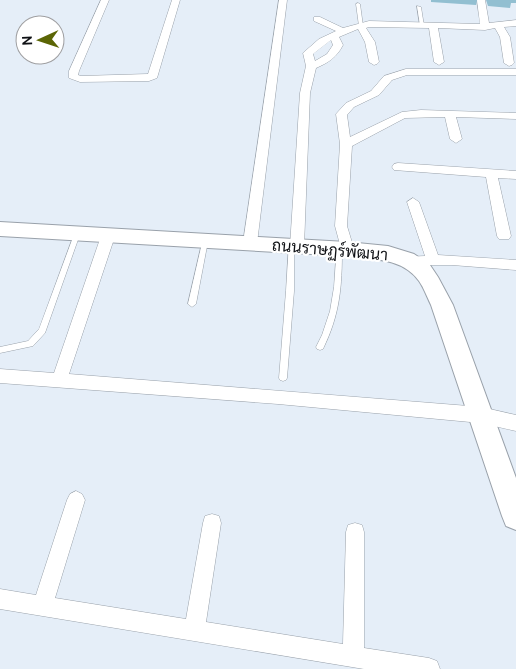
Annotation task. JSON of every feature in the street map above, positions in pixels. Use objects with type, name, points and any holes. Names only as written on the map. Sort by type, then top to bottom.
[{"type":"street","points":[[104,0],[74,71],[73,76],[80,79],[153,76],[176,0]]},
{"type":"street","points":[[250,243],[261,167],[273,58],[283,0]]},
{"type":"street","points":[[481,0],[485,27]]},
{"type":"street","points":[[317,19],[343,32]]},
{"type":"street","points":[[294,245],[305,93],[311,66],[308,53],[317,43],[360,26],[383,24],[485,27],[516,23]]},
{"type":"street","points":[[427,25],[439,62]]},
{"type":"street","points":[[360,26],[370,42],[374,62]]},
{"type":"street","points":[[499,26],[505,36],[509,63]]},
{"type":"street","points":[[311,66],[328,59],[337,48],[338,45],[334,37]]},
{"type":"street","points":[[343,248],[341,226],[346,144],[341,114],[345,109],[375,93],[388,78],[395,74],[406,72],[516,72]]},
{"type":"street","points":[[346,144],[402,115],[450,114],[515,119]]},
{"type":"street","points":[[450,114],[456,139]]},
{"type":"street","points":[[398,167],[516,175]]},
{"type":"street","points":[[491,174],[504,236]]},
{"type":"street","points":[[413,202],[421,261],[516,265]]},
{"type":"street","name":"ถนนราษฏร์พัฒนา","points":[[0,229],[343,248],[421,261],[424,272],[442,305],[516,516]]},
{"type":"street","points":[[59,381],[108,236]]},
{"type":"street","points":[[0,376],[278,397],[481,415],[516,423]]},
{"type":"street","points":[[42,606],[76,500]]},
{"type":"street","points":[[194,631],[212,523]]},
{"type":"street","points":[[353,656],[355,532]]},
{"type":"street","points":[[0,599],[429,669]]},
{"type":"lane","points":[[358,4],[360,26]]},
{"type":"lane","points":[[419,7],[427,25]]},
{"type":"lane","points":[[0,350],[30,344],[42,331],[77,234]]},
{"type":"lane","points":[[192,304],[205,241]]},
{"type":"lane","points":[[283,378],[294,245]]},
{"type":"lane","points":[[320,347],[328,333],[339,291],[343,248]]}]
